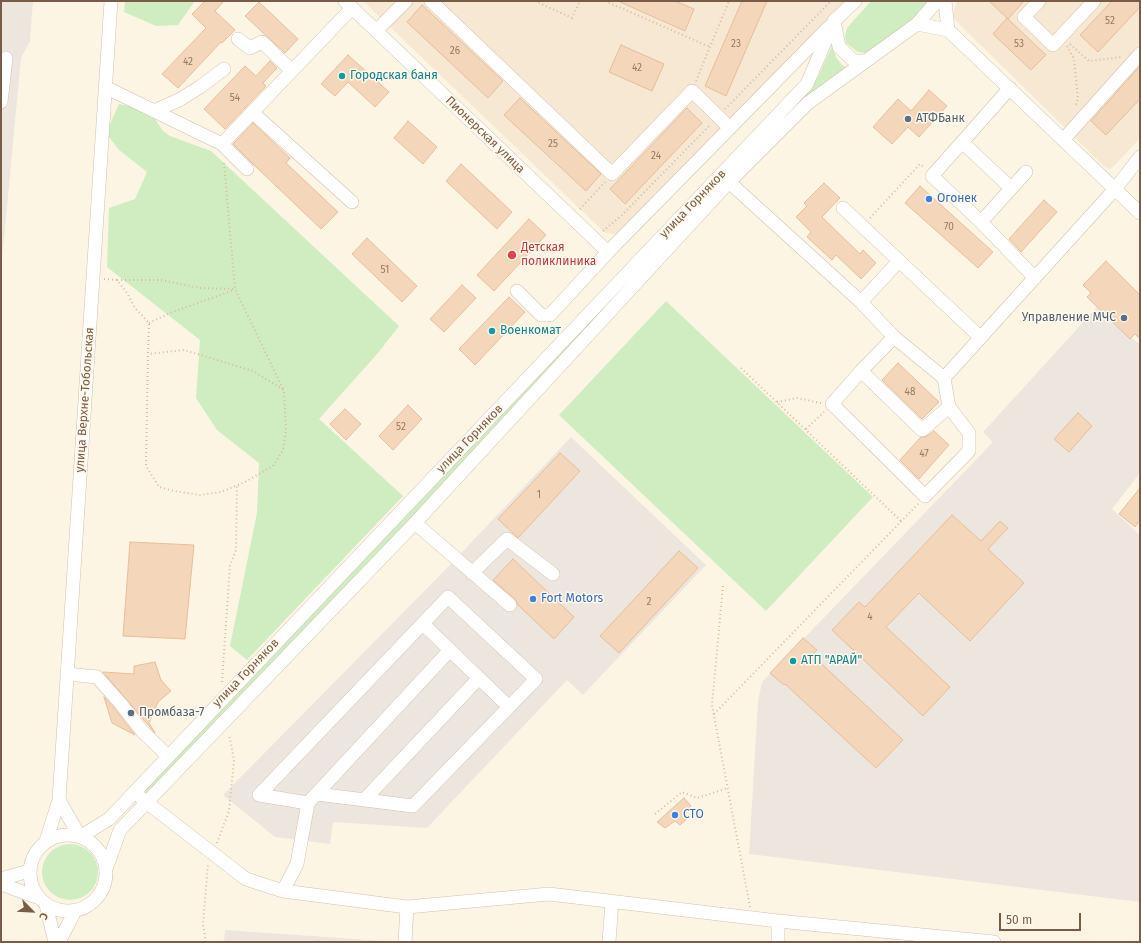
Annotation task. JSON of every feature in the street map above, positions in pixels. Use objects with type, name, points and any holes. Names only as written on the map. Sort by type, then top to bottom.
[{"type":"street","name":"улица Верхне-Тобольская","points":[[46,841],[59,800],[111,1]]},
{"type":"street","points":[[376,31],[406,1]]},
{"type":"street","points":[[431,1],[612,174],[692,91],[730,128]]},
{"type":"street","name":"улица Горняков","points":[[517,292],[541,315],[550,315],[608,252],[855,1]]},
{"type":"street","name":"улица Горняков","points":[[106,869],[120,830],[415,523],[729,182],[808,103],[917,24],[937,1]]},
{"type":"street","points":[[945,1],[948,30]]},
{"type":"street","points":[[1039,1],[1024,17],[1053,45],[1094,1]]},
{"type":"street","points":[[222,144],[292,70],[348,4]]},
{"type":"street","name":"Пионерская улица","points":[[348,4],[608,252]]},
{"type":"street","points":[[834,21],[838,47],[854,61],[865,61]]},
{"type":"street","name":"улица Горняков","points":[[80,837],[109,819],[807,84],[834,21]]},
{"type":"street","points":[[917,24],[948,30],[1140,213]]},
{"type":"street","points":[[238,38],[250,48],[262,42],[292,70]]},
{"type":"street","points":[[1063,140],[1140,54]]},
{"type":"street","points":[[1,102],[6,58]]},
{"type":"street","points":[[154,111],[179,100],[200,87],[224,69]]},
{"type":"street","points":[[105,87],[222,144],[246,169]]},
{"type":"street","points":[[1010,88],[963,143],[932,176],[981,222],[1035,278]]},
{"type":"street","points":[[252,112],[352,202]]},
{"type":"street","points":[[963,143],[1010,188]]},
{"type":"street","points":[[944,378],[1115,189],[1140,157]]},
{"type":"street","points":[[981,222],[1026,172]]},
{"type":"street","points":[[729,182],[861,302],[894,337],[944,378],[949,407],[969,434],[969,451],[925,496],[832,404],[894,337]]},
{"type":"street","points":[[843,208],[980,337]]},
{"type":"street","points":[[861,302],[899,261]]},
{"type":"street","points":[[861,372],[922,430],[949,407]]},
{"type":"street","points":[[415,523],[510,605]]},
{"type":"street","points":[[472,573],[507,538],[553,574]]},
{"type":"street","points":[[448,597],[536,679],[413,806],[364,800],[312,799],[259,795],[423,624],[448,597]]},
{"type":"street","points":[[423,624],[509,707]]},
{"type":"street","points":[[284,891],[297,864],[312,799],[450,650]]},
{"type":"street","points":[[67,674],[97,677],[142,731],[168,756]]},
{"type":"street","points":[[364,800],[479,678]]},
{"type":"street","points":[[134,792],[246,879],[284,891],[407,907],[549,894],[778,921],[994,942]]},
{"type":"street","points":[[59,800],[80,837]]},
{"type":"street","points":[[1,884],[43,902],[55,909],[65,911],[86,907],[101,891],[105,880],[106,869],[103,858],[98,849],[90,842],[69,834],[57,836],[46,841],[38,849],[32,860],[29,871],[30,881],[34,890],[43,902],[55,942]]},
{"type":"street","points":[[1,879],[29,871]]},
{"type":"street","points":[[609,942],[612,902]]},
{"type":"street","points":[[405,942],[407,907]]},
{"type":"street","points":[[59,942],[75,910]]},
{"type":"street","points":[[778,921],[778,942]]},
{"type":"path","points":[[535,1],[572,18],[580,1]]},
{"type":"path","points":[[605,1],[710,47]]},
{"type":"path","points":[[692,91],[729,1]]},
{"type":"path","points":[[1062,36],[1089,61],[1126,56]]},
{"type":"path","points":[[1062,36],[1074,59],[1078,99],[1073,112]]},
{"type":"path","points":[[117,280],[135,308],[149,323],[146,466],[159,487],[174,491],[200,494],[221,492],[245,482],[273,466],[283,450],[286,431],[284,390],[236,289],[222,144]]},
{"type":"path","points":[[862,226],[920,164],[925,167]]},
{"type":"path","points":[[580,209],[612,174]]},
{"type":"path","points":[[93,278],[117,280],[161,280],[200,288],[236,289]]},
{"type":"path","points":[[149,323],[170,313],[236,289]]},
{"type":"path","points":[[148,354],[184,350],[253,371],[284,390]]},
{"type":"path","points":[[742,368],[901,521]]},
{"type":"path","points":[[777,402],[797,398],[832,404]]},
{"type":"path","points":[[805,430],[832,404]]},
{"type":"path","points":[[714,714],[925,496]]},
{"type":"path","points":[[723,586],[712,705],[752,918]]},
{"type":"path","points":[[655,814],[682,792],[697,798],[728,788]]},
{"type":"shaded area","points":[[1,1],[33,1],[30,41],[21,58],[1,271]]},
{"type":"shaded area","points":[[363,1],[846,1],[621,233],[613,234],[604,232]]},
{"type":"shaded area","points":[[957,1],[1140,1],[1140,138],[1115,165],[1110,169],[1105,167],[955,20],[953,16]]},
{"type":"shaded area","points":[[1097,307],[1140,345],[1140,473],[1112,509],[1140,535],[1140,902],[749,854],[758,701],[762,682],[993,442],[983,432]]},
{"type":"shaded area","points":[[571,437],[706,565],[583,695],[567,680],[427,828],[333,822],[330,844],[275,837],[223,795],[448,567]]},
{"type":"shaded area","points":[[225,930],[398,942],[224,942]]},
{"type":"green space","points":[[125,1],[195,1],[178,25],[156,26],[124,12]]},
{"type":"green space","points":[[871,1],[932,1],[921,13],[875,50],[865,53],[858,52],[846,43],[845,36],[847,28]]},
{"type":"green space","points":[[832,46],[836,57],[842,65],[847,68],[813,97],[149,793],[146,793],[145,788],[811,89]]},
{"type":"green space","points":[[119,104],[134,107],[155,119],[163,131],[170,136],[211,151],[399,326],[378,353],[319,419],[403,496],[247,660],[230,646],[257,513],[259,463],[217,430],[196,398],[200,340],[107,267],[109,208],[135,199],[147,172],[119,150],[106,133]]},
{"type":"green space","points":[[666,301],[873,497],[766,611],[559,415]]},
{"type":"green space","points":[[70,844],[81,846],[90,852],[96,861],[98,872],[96,883],[90,892],[81,898],[70,900],[59,898],[50,892],[44,883],[42,872],[44,861],[50,852],[59,846]]},
{"type":"building","points":[[205,1],[224,1],[215,11],[235,30],[222,43],[221,42],[178,88],[162,74],[206,28],[192,14]]},
{"type":"building","points":[[618,1],[675,1],[694,9],[685,31]]},
{"type":"building","points":[[742,1],[767,1],[726,96],[705,86]]},
{"type":"building","points":[[989,1],[1024,1],[1008,19]]},
{"type":"building","points":[[1112,1],[1140,1],[1140,7],[1098,52],[1080,35]]},
{"type":"building","points":[[259,2],[298,39],[285,53],[245,16]]},
{"type":"building","points":[[422,5],[503,81],[488,98],[407,22]]},
{"type":"building","points":[[1007,18],[1046,55],[1031,70],[993,34]]},
{"type":"building","points":[[621,45],[664,64],[652,91],[609,72]]},
{"type":"building","points":[[348,55],[389,92],[375,107],[348,82],[335,96],[321,84]]},
{"type":"building","points":[[270,61],[277,68],[263,83],[266,86],[225,129],[204,109],[245,66],[256,76]]},
{"type":"building","points":[[1140,66],[1140,99],[1106,135],[1091,121]]},
{"type":"building","name":"АТФБанк","points":[[929,90],[947,106],[919,137],[908,127],[892,144],[873,127],[898,99],[911,111]]},
{"type":"building","points":[[520,98],[601,174],[586,191],[504,115]]},
{"type":"building","points":[[687,108],[702,123],[625,204],[610,189]]},
{"type":"building","points":[[408,121],[437,147],[423,164],[394,138]]},
{"type":"building","points":[[253,123],[290,158],[286,163],[338,212],[321,229],[233,144]]},
{"type":"building","points":[[461,164],[512,212],[497,229],[446,181]]},
{"type":"building","points":[[824,183],[840,198],[822,217],[860,254],[863,250],[876,263],[861,279],[836,255],[832,260],[807,237],[811,232],[796,217],[807,206],[804,203]]},
{"type":"building","points":[[920,186],[993,252],[978,268],[905,203]]},
{"type":"building","points":[[1044,200],[1057,212],[1021,252],[1009,239]]},
{"type":"building","name":"Детская поликлиника","points":[[529,219],[546,235],[494,291],[477,275]]},
{"type":"building","points":[[367,238],[417,286],[402,302],[352,254]]},
{"type":"building","name":"Управление МЧС","points":[[1106,261],[1140,295],[1140,339],[1135,334],[1130,339],[1087,297],[1091,293],[1083,285]]},
{"type":"building","points":[[462,285],[476,298],[444,332],[430,319]]},
{"type":"building","name":"Военкомат","points":[[509,297],[525,312],[475,365],[459,349]]},
{"type":"building","points":[[898,363],[939,402],[922,419],[882,380]]},
{"type":"building","points":[[408,405],[422,419],[393,450],[379,436]]},
{"type":"building","points":[[345,409],[361,424],[346,440],[330,424]]},
{"type":"building","points":[[1078,413],[1092,426],[1069,452],[1054,439]]},
{"type":"building","points":[[934,431],[949,445],[919,479],[900,460],[920,438],[927,436]]},
{"type":"building","points":[[560,453],[580,471],[518,538],[498,519]]},
{"type":"building","points":[[1140,488],[1140,520],[1135,527],[1119,514]]},
{"type":"building","points":[[952,515],[981,541],[1000,521],[1008,528],[988,549],[1024,583],[970,641],[919,593],[886,627],[950,687],[923,716],[832,630],[859,602],[865,607]]},
{"type":"building","points":[[130,542],[194,545],[185,639],[123,636]]},
{"type":"building","points":[[679,551],[698,568],[619,653],[600,636]]},
{"type":"building","name":"Fort Motors","points":[[513,559],[574,617],[554,639],[518,605],[515,599],[493,580]]},
{"type":"building","points":[[803,638],[817,650],[812,655],[903,740],[876,768],[785,684],[784,685],[770,673]]},
{"type":"building","points":[[155,662],[161,680],[171,691],[158,702],[149,723],[155,733],[103,672],[134,674],[134,666]]},
{"type":"building","points":[[104,697],[115,709],[135,735],[112,723]]},
{"type":"building","name":"СТО","points":[[684,798],[691,806],[683,812],[688,818],[680,825],[675,821],[665,828],[657,822]]},
{"type":"place","name":"Городская баня","points":[[342,76]]},
{"type":"place","name":"АТФБанк","points":[[908,119]]},
{"type":"place","name":"Огонек","points":[[929,199]]},
{"type":"place","name":"Детская поликлиника","points":[[512,255]]},
{"type":"place","name":"Управление МЧС","points":[[1124,318]]},
{"type":"place","name":"Военкомат","points":[[492,331]]},
{"type":"place","name":"Fort Motors","points":[[533,599]]},
{"type":"place","name":"АТП \"АРАЙ\"","points":[[793,661]]},
{"type":"place","name":"Промбаза-7","points":[[131,713]]},
{"type":"place","name":"СТО","points":[[675,815]]}]
